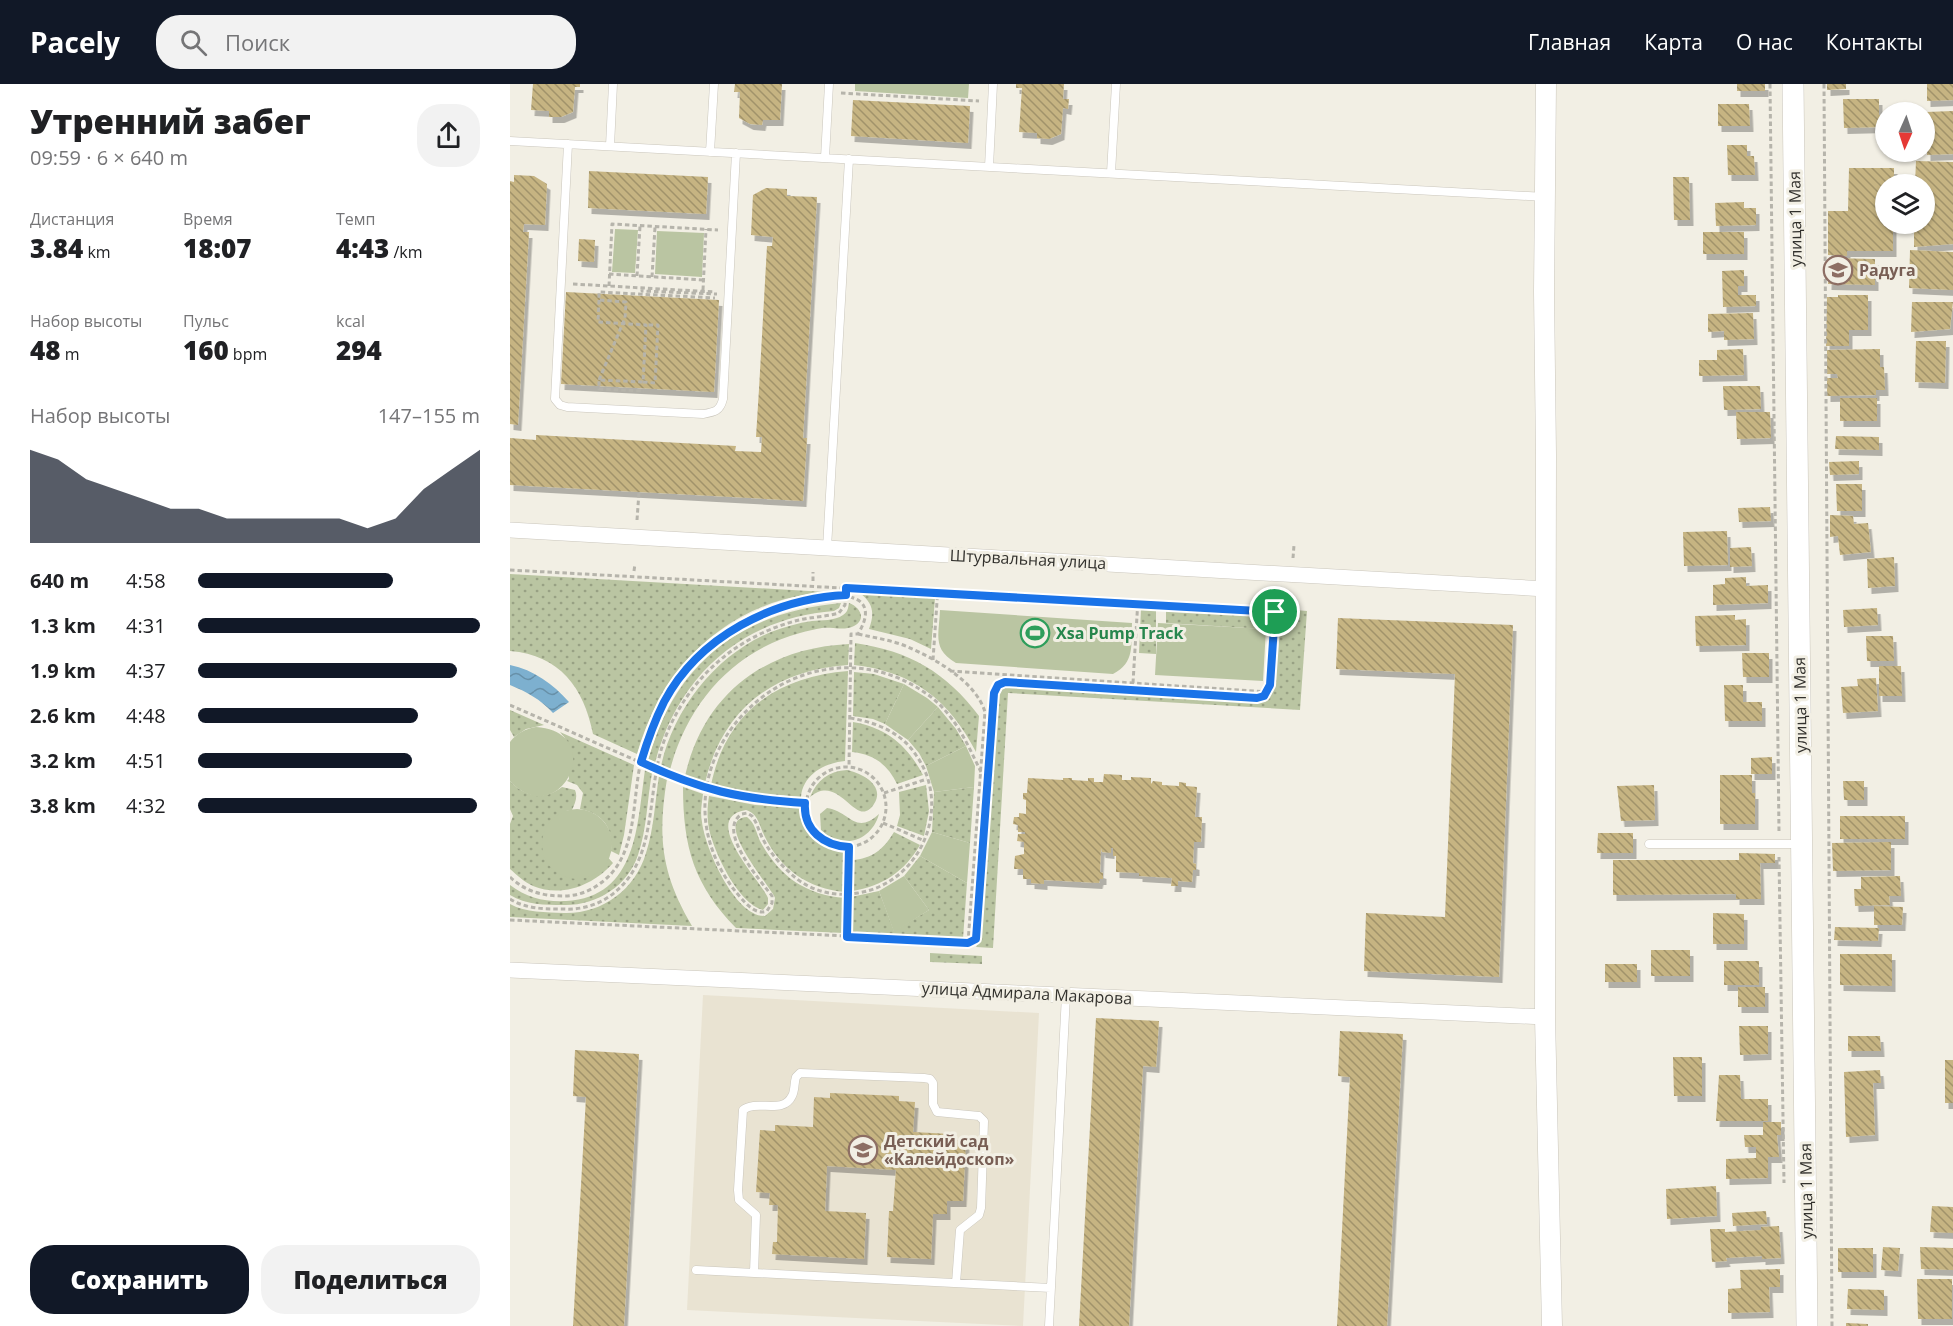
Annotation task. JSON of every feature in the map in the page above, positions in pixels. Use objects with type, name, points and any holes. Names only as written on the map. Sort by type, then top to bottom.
[{"type":"main road","name":"улица 1 Мая","points":[[1793,84],[1808,1326]]},
{"type":"street","points":[[1546,84],[1545,1017],[1552,1326]]},
{"type":"street","name":"Штурвальная улица","points":[[510,530],[1546,589]]},
{"type":"street","name":"улица Адмирала Макарова","points":[[510,970],[1545,1017]]},
{"type":"lane","points":[[610,146],[613,84]]},
{"type":"lane","points":[[710,152],[714,84]]},
{"type":"lane","points":[[989,167],[993,84]]},
{"type":"lane","points":[[1111,173],[1116,84]]},
{"type":"lane","points":[[825,158],[829,88]]},
{"type":"lane","points":[[510,141],[1546,197]]},
{"type":"lane","points":[[568,144],[560,284],[560,338],[555,399],[560,405],[703,414],[716,412],[721,407],[723,399],[736,153]]},
{"type":"lane","points":[[828,548],[849,159]]},
{"type":"lane","points":[[1649,844],[1802,844]]},
{"type":"lane","points":[[1049,1326],[1066,995]]},
{"type":"lane","points":[[754,1273],[756,1215],[739,1200],[738,1190],[743,1110],[748,1106],[775,1106],[786,1103],[793,1096],[796,1077],[800,1073],[924,1078],[930,1079],[933,1083],[933,1104],[937,1112],[979,1116],[984,1122],[981,1208],[979,1215],[960,1230],[956,1283]]},
{"type":"lane","points":[[696,1270],[1051,1288]]},
{"type":"path","points":[[1770,84],[1784,1185]]},
{"type":"path","points":[[1824,84],[1832,1326]]},
{"type":"path","points":[[829,88],[992,102]]},
{"type":"path","points":[[609,286],[612,224],[718,230]]},
{"type":"path","points":[[637,276],[640,226]]},
{"type":"path","points":[[652,277],[655,227]]},
{"type":"path","points":[[703,291],[706,229]]},
{"type":"path","points":[[609,274],[703,280]]},
{"type":"path","points":[[560,284],[715,292]]},
{"type":"path","points":[[599,380],[655,383],[658,325],[598,322],[599,292],[718,298],[719,295],[642,291],[642,288]]},
{"type":"path","points":[[599,300],[626,302],[623,324],[599,380],[598,389],[644,391]]},
{"type":"path","points":[[643,382],[646,325]]},
{"type":"path","points":[[637,520],[639,492]]},
{"type":"path","points":[[634,571],[635,564]]},
{"type":"path","points":[[510,570],[1283,612]]},
{"type":"path","points":[[813,572],[813,581]]},
{"type":"path","points":[[933,660],[938,587]]},
{"type":"path","points":[[510,899],[531,908],[573,910],[591,906],[619,890],[633,874],[645,846],[656,769],[670,724],[695,686],[730,651],[753,637],[775,627],[816,616],[839,613],[845,605],[846,588]]},
{"type":"path","points":[[510,878],[535,893],[570,896],[590,890],[606,879],[618,866],[626,851],[641,762],[652,727],[665,700],[683,674],[704,651],[731,630],[788,604],[827,596],[846,595],[857,599],[864,605],[867,614],[858,634]]},
{"type":"path","points":[[1133,683],[1138,598]]},
{"type":"path","points":[[510,920],[972,942],[977,934],[994,693],[998,685],[1005,682],[1257,698],[1268,692],[1275,612]]},
{"type":"path","points":[[849,766],[851,634],[884,639],[908,647],[949,671],[981,700],[985,712],[968,943]]},
{"type":"path","points":[[850,718],[884,727],[903,740],[916,754],[931,792],[932,813],[925,841],[916,856],[896,878],[881,886],[848,895],[826,893],[799,880],[771,853],[752,816],[747,813],[742,814],[735,822],[733,830],[740,852],[750,869],[772,896],[772,903],[767,911],[760,913],[755,911],[727,880],[717,861],[705,823],[704,807],[713,763],[721,744],[733,725],[765,694],[785,682],[829,669],[850,668],[884,673],[928,694],[958,726],[981,772]]},
{"type":"path","points":[[949,671],[1268,692]]},
{"type":"path","points":[[510,705],[707,789],[741,797],[805,803]]},
{"type":"path","points":[[849,766],[859,768],[871,775],[880,785],[884,793],[886,812],[883,823],[874,836],[863,843],[849,847],[825,842],[815,834],[808,822],[805,810],[811,785],[820,775],[832,768],[849,766]]},
{"type":"path","points":[[884,793],[927,779]]},
{"type":"path","points":[[883,823],[925,841]]},
{"type":"path","points":[[847,937],[849,847]]},
{"type":"shaded area","name":"Детский сад «Калейдоскоп»","points":[[703,995],[1039,1013],[1023,1326],[687,1310]]},
{"type":"green space","points":[[855,84],[969,84],[968,98],[855,91]]},
{"type":"green space","points":[[615,229],[638,230],[635,273],[612,272]]},
{"type":"green space","points":[[657,231],[704,233],[702,277],[655,274]]},
{"type":"green space","points":[[510,574],[826,592],[772,603],[747,614],[704,643],[670,682],[646,728],[637,754],[593,734],[589,717],[576,689],[556,667],[543,659],[510,651]]},
{"type":"green space","points":[[860,593],[935,598],[931,649],[910,639],[869,629],[872,609]]},
{"type":"green space","points":[[841,603],[834,611],[801,616],[771,625],[743,639],[719,657],[698,678],[680,703],[666,731],[655,763],[648,760],[660,725],[676,695],[695,670],[718,648],[744,631],[773,618],[805,608]]},
{"type":"green space","points":[[849,603],[859,610],[861,617],[854,626],[843,629],[822,628],[776,641],[734,667],[701,702],[688,723],[670,770],[661,766],[667,745],[687,704],[715,669],[732,654],[776,630],[840,617],[847,611]]},
{"type":"green space","points":[[1141,609],[1156,610],[1156,654],[1139,653]]},
{"type":"green space","points":[[1284,609],[1307,611],[1300,710],[1008,693],[993,948],[976,947],[981,938],[998,688],[1005,685],[1263,699],[1271,693],[1274,687],[1278,628],[1275,617],[1283,617]]},
{"type":"green space","name":"Xsa Pump Track","points":[[940,610],[1132,623],[1130,653],[1125,664],[1113,674],[956,663],[948,658],[940,647],[938,634]]},
{"type":"green space","points":[[1166,611],[1265,616],[1264,629],[1166,623]]},
{"type":"green space","points":[[1158,623],[1266,629],[1263,681],[1155,675]]},
{"type":"green space","points":[[855,643],[909,658],[925,666],[953,687],[979,716],[976,752],[954,717],[927,692],[895,674],[854,665]]},
{"type":"green space","points":[[849,644],[848,665],[821,668],[797,675],[755,698],[738,714],[724,734],[713,757],[705,783],[685,776],[694,747],[707,721],[723,699],[743,680],[791,655],[819,647]]},
{"type":"green space","points":[[848,671],[845,761],[830,764],[816,771],[806,782],[801,797],[747,793],[711,785],[718,759],[729,737],[742,718],[758,703],[777,690],[798,681]]},
{"type":"green space","points":[[854,672],[874,674],[904,684],[885,724],[873,719],[853,716]]},
{"type":"green space","points":[[904,684],[938,707],[908,740],[885,724]]},
{"type":"green space","points":[[938,707],[966,746],[926,766],[908,740]]},
{"type":"green space","points":[[510,710],[544,725],[526,729],[514,737],[510,730]]},
{"type":"green space","points":[[853,722],[886,733],[895,739],[917,764],[923,775],[897,784],[885,766],[874,758],[852,752]]},
{"type":"green space","points":[[536,727],[558,733],[570,745],[573,760],[569,776],[559,789],[545,796],[528,794],[510,781],[510,742],[515,736]]},
{"type":"green space","points":[[560,732],[634,765],[619,855],[611,851],[610,835],[601,818],[580,809],[583,793],[577,785],[567,781],[569,779],[565,738]]},
{"type":"green space","points":[[966,746],[975,766],[974,787],[934,792],[926,766]]},
{"type":"green space","points":[[645,770],[652,773],[641,845],[633,866],[619,885],[599,898],[575,904],[536,904],[510,895],[510,885],[536,898],[566,901],[590,896],[608,886],[621,872],[629,854],[639,813]]},
{"type":"green space","points":[[847,770],[865,777],[877,791],[874,804],[867,811],[861,811],[830,791],[821,791],[810,797],[816,786],[829,774]]},
{"type":"green space","points":[[659,776],[667,779],[662,820],[668,873],[692,926],[510,917],[510,904],[536,912],[578,912],[604,904],[625,889],[641,866],[649,844]]},
{"type":"green space","points":[[510,781],[522,791],[535,795],[548,794],[562,787],[575,790],[576,798],[572,810],[566,811],[613,863],[597,878],[566,890],[544,889],[533,886],[521,878],[510,869],[510,824],[513,816],[510,809]]},
{"type":"green space","points":[[926,785],[929,811],[924,836],[897,826],[900,815],[899,792]]},
{"type":"green space","points":[[683,787],[703,794],[701,818],[709,848],[723,879],[743,905],[754,913],[765,916],[773,909],[775,898],[739,841],[736,829],[738,821],[747,817],[754,825],[767,853],[785,874],[795,882],[818,893],[845,898],[844,933],[736,928],[710,896],[694,864],[685,828]]},
{"type":"green space","points":[[974,787],[970,843],[932,832],[934,792]]},
{"type":"green space","points":[[709,796],[755,805],[800,808],[805,826],[814,839],[827,847],[846,851],[845,892],[807,882],[787,867],[771,847],[756,817],[746,810],[733,815],[728,825],[730,837],[737,851],[768,898],[768,904],[763,910],[754,906],[736,888],[716,851],[708,825]]},
{"type":"green space","points":[[827,808],[858,823],[871,820],[879,814],[870,831],[855,840],[846,841],[838,840],[821,830],[820,814]]},
{"type":"green space","points":[[577,809],[590,812],[602,819],[609,831],[612,844],[609,857],[602,869],[590,876],[577,879],[564,876],[552,869],[545,857],[542,844],[545,831],[552,819],[564,812]]},
{"type":"green space","points":[[894,832],[920,845],[914,855],[892,876],[863,889],[852,891],[852,860],[866,858],[877,852]]},
{"type":"green space","points":[[932,832],[970,843],[967,883],[920,856]]},
{"type":"green space","points":[[920,856],[967,883],[963,939],[851,933],[851,897],[879,891],[894,931],[929,910],[904,876]]},
{"type":"green space","points":[[904,876],[929,910],[894,932],[879,891]]},
{"type":"green space","points":[[930,953],[982,956],[982,964],[930,962]]},
{"type":"water","points":[[510,665],[527,670],[542,679],[569,702],[553,713],[533,696],[510,685]]},
{"type":"building","points":[[533,84],[580,84],[580,87],[575,87],[573,112],[561,117],[549,117],[549,111],[531,110]]},
{"type":"building","points":[[735,84],[782,84],[780,120],[763,120],[762,125],[750,124],[739,118],[740,92],[734,92]]},
{"type":"building","points":[[1016,84],[1064,84],[1063,99],[1069,99],[1068,109],[1063,108],[1061,134],[1049,139],[1037,138],[1037,133],[1019,132],[1022,88],[1016,88]]},
{"type":"building","points":[[1737,84],[1765,84],[1765,91],[1737,91]]},
{"type":"building","points":[[1827,84],[1846,84],[1846,89],[1827,90]]},
{"type":"building","points":[[1927,84],[1953,84],[1953,100],[1927,101]]},
{"type":"building","points":[[1843,99],[1879,99],[1879,102],[1875,102],[1875,127],[1844,128]]},
{"type":"building","points":[[853,100],[970,106],[968,143],[851,136]]},
{"type":"building","points":[[1718,104],[1749,104],[1750,126],[1718,126]]},
{"type":"building","points":[[1953,111],[1953,154],[1935,155],[1935,112]]},
{"type":"building","points":[[1727,145],[1747,145],[1747,156],[1754,156],[1755,175],[1728,175]]},
{"type":"building","points":[[1916,162],[1953,162],[1953,244],[1914,247],[1914,234],[1935,234],[1935,174],[1915,174]]},
{"type":"building","points":[[1849,168],[1894,168],[1894,174],[1875,174],[1875,234],[1893,234],[1893,251],[1847,251],[1847,256],[1828,255],[1828,211],[1848,211]]},
{"type":"building","points":[[589,171],[708,177],[706,214],[588,208]]},
{"type":"building","points":[[514,175],[534,176],[547,184],[545,225],[524,224],[523,232],[529,232],[518,425],[510,424],[510,181],[514,182]]},
{"type":"building","points":[[1673,177],[1689,177],[1690,220],[1674,220]]},
{"type":"building","points":[[766,188],[787,189],[787,196],[817,197],[803,438],[807,438],[803,501],[510,485],[510,438],[536,440],[536,435],[736,446],[735,451],[761,452],[762,437],[756,437],[767,246],[772,246],[773,237],[751,235],[753,195]]},
{"type":"building","points":[[1744,202],[1744,208],[1756,208],[1756,225],[1716,226],[1715,203]]},
{"type":"building","points":[[1703,232],[1744,232],[1744,254],[1703,254]]},
{"type":"building","points":[[579,239],[595,240],[594,262],[578,261]]},
{"type":"building","points":[[1910,250],[1953,252],[1953,290],[1909,288]]},
{"type":"building","points":[[1829,258],[1875,259],[1875,285],[1828,284]]},
{"type":"building","points":[[1744,270],[1744,286],[1738,286],[1738,295],[1756,295],[1756,306],[1723,307],[1722,271]]},
{"type":"building","points":[[566,292],[719,300],[714,392],[561,384]]},
{"type":"building","points":[[1838,295],[1868,295],[1868,330],[1849,330],[1849,346],[1826,346],[1827,297],[1838,297]]},
{"type":"building","points":[[1912,302],[1953,302],[1950,329],[1911,332]]},
{"type":"building","points":[[1753,313],[1754,339],[1724,340],[1724,331],[1708,332],[1708,314]]},
{"type":"building","points":[[1916,341],[1946,341],[1945,383],[1915,382]]},
{"type":"building","points":[[1743,349],[1744,375],[1699,376],[1699,360],[1717,360],[1717,350]]},
{"type":"building","points":[[1880,349],[1880,367],[1884,367],[1885,390],[1876,390],[1876,395],[1827,396],[1827,378],[1838,378],[1837,374],[1827,374],[1827,350]]},
{"type":"building","points":[[1723,386],[1760,386],[1761,409],[1724,410]]},
{"type":"building","points":[[1840,398],[1877,398],[1877,421],[1840,421]]},
{"type":"building","points":[[1736,412],[1770,412],[1771,438],[1737,439]]},
{"type":"building","points":[[1836,436],[1879,437],[1879,450],[1835,449]]},
{"type":"building","points":[[1859,461],[1859,474],[1830,475],[1829,462]]},
{"type":"building","points":[[1836,484],[1862,484],[1862,511],[1837,511]]},
{"type":"building","points":[[1770,507],[1771,521],[1739,522],[1738,508]]},
{"type":"building","points":[[1830,515],[1853,516],[1854,524],[1868,523],[1871,552],[1840,555],[1838,536],[1830,537]]},
{"type":"building","points":[[1727,531],[1728,565],[1684,566],[1683,532]]},
{"type":"building","points":[[1751,547],[1752,566],[1730,567],[1730,548]]},
{"type":"building","points":[[1894,557],[1895,586],[1868,588],[1867,559]]},
{"type":"building","points":[[1746,577],[1746,586],[1768,585],[1768,603],[1713,605],[1713,585],[1725,584],[1725,578]]},
{"type":"building","points":[[1877,608],[1878,625],[1844,627],[1843,610]]},
{"type":"building","points":[[1735,615],[1735,620],[1746,619],[1746,645],[1696,646],[1695,616]]},
{"type":"building","points":[[1338,618],[1513,625],[1499,977],[1364,971],[1366,913],[1445,917],[1455,674],[1336,669]]},
{"type":"building","points":[[1866,636],[1893,636],[1894,661],[1867,661]]},
{"type":"building","points":[[1742,653],[1769,653],[1769,677],[1743,677]]},
{"type":"building","points":[[1879,666],[1901,666],[1902,696],[1879,696]]},
{"type":"building","points":[[1876,678],[1878,711],[1843,713],[1841,687],[1858,686],[1857,679]]},
{"type":"building","points":[[1724,685],[1743,685],[1743,702],[1762,702],[1762,721],[1725,721]]},
{"type":"building","points":[[1772,757],[1772,774],[1751,774],[1751,758]]},
{"type":"building","points":[[1104,774],[1122,775],[1122,780],[1131,780],[1131,777],[1151,778],[1151,784],[1153,781],[1162,782],[1162,785],[1179,786],[1179,782],[1186,783],[1186,786],[1197,787],[1195,817],[1202,817],[1201,842],[1194,842],[1193,863],[1196,864],[1196,870],[1193,870],[1192,882],[1178,881],[1178,886],[1171,886],[1172,878],[1116,872],[1116,856],[1113,856],[1113,848],[1111,848],[1111,853],[1102,852],[1101,848],[1100,872],[1103,873],[1103,879],[1100,879],[1099,883],[1044,880],[1044,884],[1031,883],[1031,879],[1023,879],[1023,869],[1014,869],[1015,856],[1024,854],[1024,842],[1017,841],[1018,834],[1025,834],[1025,832],[1018,832],[1018,825],[1013,824],[1014,817],[1019,817],[1019,813],[1026,814],[1026,800],[1023,799],[1023,793],[1027,793],[1028,778],[1063,780],[1063,778],[1072,778],[1072,780],[1088,781],[1088,778],[1094,778],[1094,782],[1103,782]]},
{"type":"building","points":[[1720,775],[1752,775],[1752,793],[1755,793],[1755,824],[1720,824]]},
{"type":"building","points":[[1843,781],[1864,781],[1864,800],[1844,800]]},
{"type":"building","points":[[1654,785],[1655,820],[1621,821],[1617,786]]},
{"type":"building","points":[[1840,816],[1905,816],[1905,839],[1840,839]]},
{"type":"building","points":[[1598,833],[1633,833],[1633,853],[1597,853]]},
{"type":"building","points":[[1891,842],[1891,870],[1833,871],[1832,843]]},
{"type":"building","points":[[1739,853],[1775,854],[1775,863],[1760,863],[1761,899],[1736,899],[1736,894],[1613,895],[1613,860],[1739,860]]},
{"type":"building","points":[[1900,876],[1901,896],[1889,896],[1890,905],[1855,906],[1854,889],[1861,889],[1861,877]]},
{"type":"building","points":[[1874,906],[1903,907],[1902,925],[1874,925]]},
{"type":"building","points":[[1713,913],[1744,914],[1744,944],[1713,944]]},
{"type":"building","points":[[1835,927],[1879,928],[1878,941],[1834,940]]},
{"type":"building","points":[[1651,950],[1690,950],[1690,976],[1651,976]]},
{"type":"building","points":[[1840,954],[1892,954],[1892,986],[1840,985]]},
{"type":"building","points":[[1724,961],[1759,961],[1759,985],[1724,985]]},
{"type":"building","points":[[1605,964],[1637,964],[1637,982],[1605,982]]},
{"type":"building","points":[[1738,987],[1765,987],[1765,1007],[1738,1007]]},
{"type":"building","points":[[1096,1018],[1159,1021],[1156,1067],[1143,1066],[1129,1326],[1079,1326]]},
{"type":"building","points":[[1739,1026],[1768,1026],[1768,1054],[1740,1055]]},
{"type":"building","points":[[1340,1031],[1403,1034],[1387,1326],[1337,1326],[1350,1077],[1338,1076]]},
{"type":"building","points":[[1848,1036],[1880,1036],[1881,1051],[1848,1051]]},
{"type":"building","points":[[575,1050],[639,1054],[624,1326],[573,1326],[586,1097],[573,1096]]},
{"type":"building","points":[[1673,1057],[1702,1057],[1702,1096],[1674,1096]]},
{"type":"building","points":[[1945,1060],[1953,1060],[1953,1103],[1945,1103]]},
{"type":"building","points":[[1880,1070],[1881,1083],[1873,1083],[1875,1135],[1846,1137],[1844,1072]]},
{"type":"building","points":[[1719,1075],[1740,1075],[1741,1099],[1768,1099],[1768,1121],[1716,1121]]},
{"type":"building","points":[[830,1093],[899,1096],[899,1101],[915,1102],[913,1132],[951,1134],[951,1140],[966,1140],[963,1201],[947,1201],[947,1214],[933,1214],[931,1259],[887,1257],[889,1211],[893,1211],[896,1170],[827,1166],[825,1211],[866,1213],[864,1259],[772,1254],[773,1242],[777,1242],[778,1205],[769,1205],[770,1193],[756,1192],[760,1130],[775,1131],[775,1125],[813,1127],[814,1097],[830,1098]]},
{"type":"building","points":[[1763,1122],[1781,1122],[1781,1135],[1777,1135],[1779,1157],[1768,1157],[1768,1178],[1726,1179],[1726,1159],[1756,1158],[1756,1147],[1745,1147],[1744,1135],[1763,1135]]},
{"type":"building","points":[[1716,1186],[1717,1216],[1667,1219],[1666,1189]]},
{"type":"building","points":[[1932,1206],[1953,1207],[1953,1233],[1930,1232]]},
{"type":"building","points":[[1766,1211],[1767,1224],[1733,1226],[1732,1213]]},
{"type":"building","points":[[1779,1226],[1781,1258],[1762,1259],[1762,1256],[1726,1258],[1727,1261],[1712,1262],[1710,1229],[1725,1229],[1725,1232],[1761,1230],[1761,1227]]},
{"type":"building","points":[[1883,1247],[1900,1248],[1898,1271],[1881,1270]]},
{"type":"building","points":[[1920,1247],[1953,1248],[1953,1270],[1921,1269]]},
{"type":"building","points":[[1838,1248],[1873,1248],[1873,1272],[1838,1272]]},
{"type":"building","points":[[1780,1269],[1780,1287],[1769,1287],[1770,1312],[1728,1313],[1728,1289],[1741,1288],[1740,1270]]},
{"type":"building","points":[[1917,1279],[1952,1279],[1952,1319],[1918,1319]]},
{"type":"building","points":[[1848,1289],[1884,1290],[1884,1310],[1847,1309]]},
{"type":"building","points":[[1846,1323],[1868,1324],[1868,1326],[1846,1326]]},
{"type":"place","name":"Радуга","points":[[1838,270]]},
{"type":"place","name":"Xsa Pump Track","points":[[1035,633]]},
{"type":"place","name":"Детский сад «Калейдоскоп»","points":[[863,1150]]},
{"type":"route","points":[[846,588],[1275,612],[1270,685],[1264,696],[1257,698],[1005,682],[994,688],[977,934],[976,939],[968,943],[847,937],[849,847],[825,842],[815,834],[808,822],[805,803],[741,797],[707,789],[641,762],[652,727],[665,700],[683,674],[704,651],[731,630],[758,616],[788,604],[827,596],[846,595],[846,588]]}]
